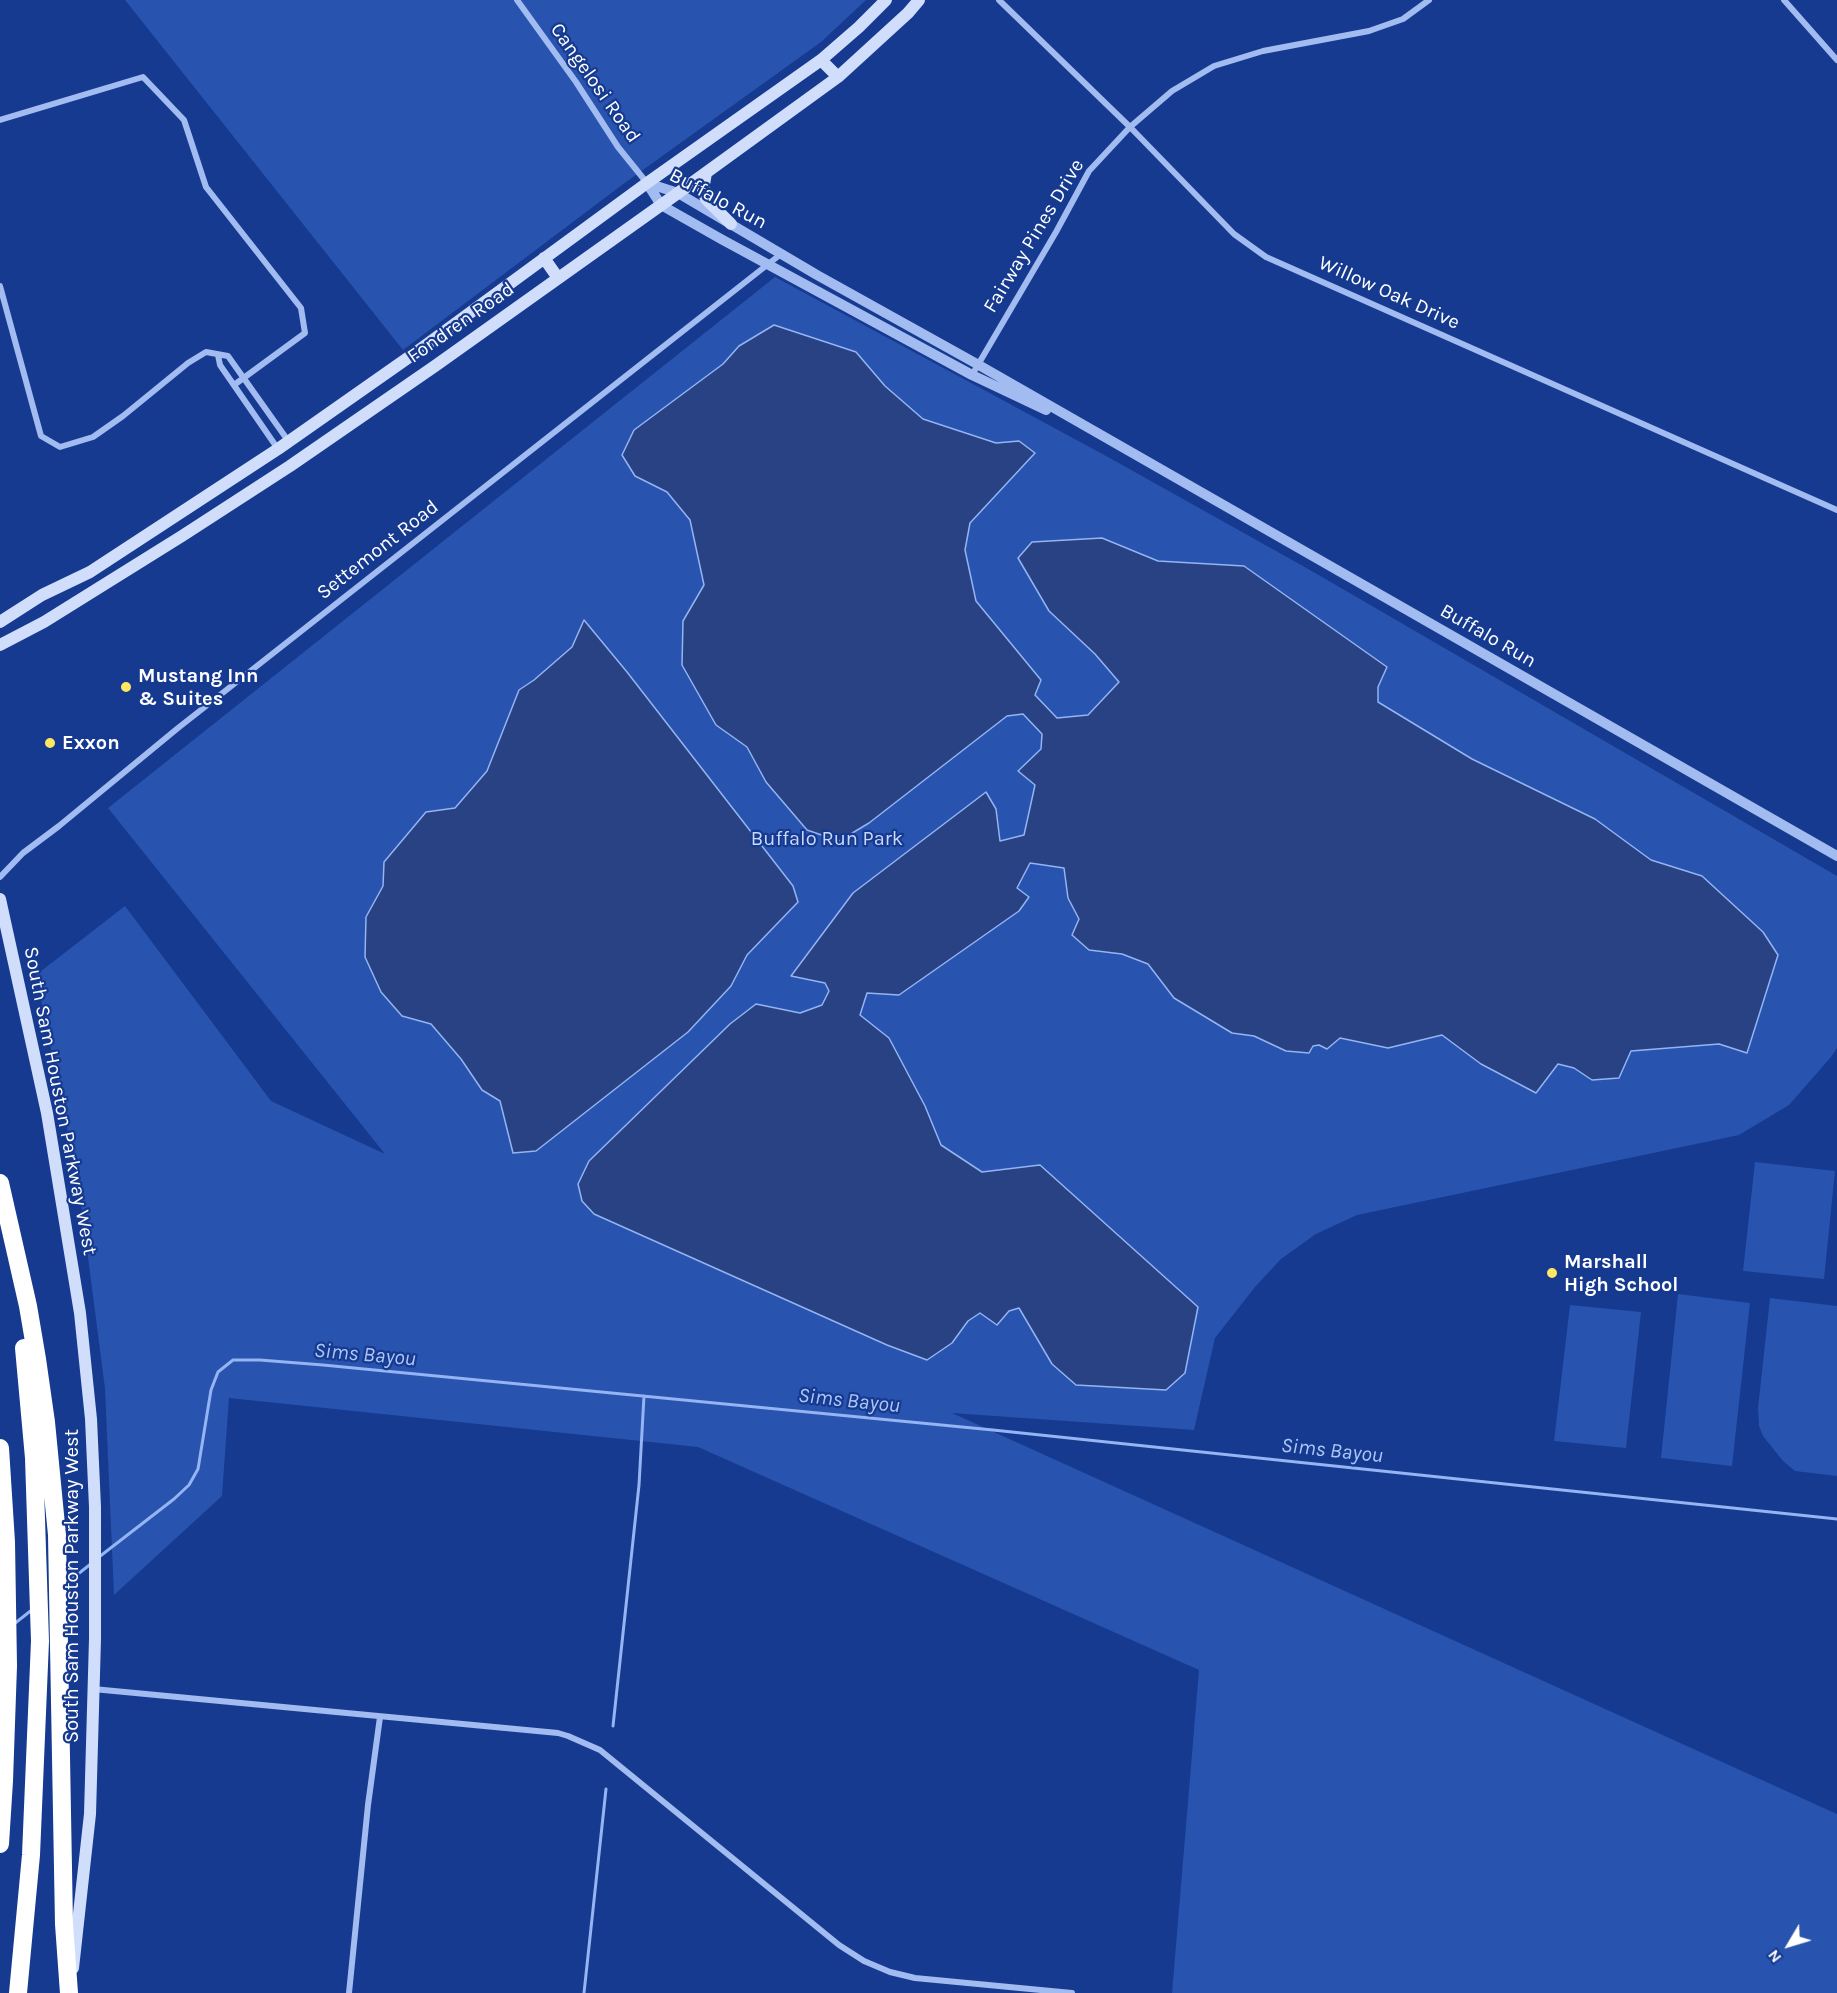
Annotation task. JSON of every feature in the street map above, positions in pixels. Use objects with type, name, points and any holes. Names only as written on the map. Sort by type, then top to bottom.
[{"type":"highway","points":[[0,1183],[28,1306],[37,1359],[46,1422],[57,1535],[64,1924],[70,1993]]},
{"type":"highway","points":[[0,1191],[27,1378],[34,1458],[39,1573],[40,1641],[35,1790],[18,1993]]},
{"type":"highway","points":[[0,1448],[8,1666],[0,1844]]},
{"type":"main road","name":"Fondren Road","points":[[0,622],[42,595],[90,572],[284,445],[422,348],[647,183],[822,60],[860,27],[886,0]]},
{"type":"main road","name":"Fondren Road","points":[[0,645],[44,622],[295,463],[435,366],[838,77],[920,0]]},
{"type":"main road","points":[[822,60],[838,77]]},
{"type":"main road","points":[[706,173],[703,190],[706,199],[731,224]]},
{"type":"main road","points":[[544,258],[558,278]]},
{"type":"main road","points":[[422,348],[435,366]]},
{"type":"main road","points":[[284,445],[295,463]]},
{"type":"main road","points":[[90,572],[99,588]]},
{"type":"main road","name":"South Sam Houston Parkway West","points":[[0,899],[47,1113],[81,1313],[91,1419],[95,1507],[95,1639],[90,1814],[70,1993]]},
{"type":"street","name":"Cangelosi Road","points":[[517,0],[576,82],[618,147],[647,183]]},
{"type":"street","name":"Willow Oak Drive","points":[[999,0],[1130,127],[1234,234],[1266,256],[1837,510]]},
{"type":"street","name":"Fairway Pines Drive","points":[[972,375],[1089,171],[1130,127],[1172,91],[1214,66],[1263,51],[1369,31],[1403,19],[1429,0]]},
{"type":"street","points":[[1784,0],[1837,60]]},
{"type":"street","points":[[0,120],[143,77],[184,120],[206,187],[301,308],[305,333],[234,385]]},
{"type":"street","name":"Buffalo Run","points":[[647,183],[678,193],[1837,856]]},
{"type":"street","name":"Buffalo Run","points":[[647,183],[661,205],[767,266],[972,375],[1122,447]]},
{"type":"street","name":"Settemont Road","points":[[0,878],[23,853],[178,728],[782,254]]},
{"type":"street","points":[[0,286],[41,436],[60,447],[93,437],[123,416],[188,363],[206,352],[228,356],[244,377],[284,445]]},
{"type":"street","points":[[218,355],[220,365],[234,385],[284,445]]},
{"type":"street","points":[[93,1689],[558,1733],[600,1750],[839,1945],[864,1961],[890,1972],[915,1978],[1072,1993]]},
{"type":"street","points":[[349,1993],[368,1805],[380,1717]]},
{"type":"green space","points":[[125,0],[866,0],[821,42],[622,185],[403,350]]},
{"type":"green space","name":"Buffalo Run Park","points":[[775,277],[1108,457],[1310,570],[1837,876],[1837,1048],[1789,1105],[1739,1135],[1357,1215],[1316,1234],[1281,1259],[1255,1287],[1215,1338],[1194,1430],[952,1413],[1837,1814],[1837,1993],[1172,1993],[1199,1670],[698,1447],[229,1398],[222,1496],[114,1595],[105,1389],[79,1187],[36,975],[125,906],[271,1101],[385,1154],[108,808]]},
{"type":"green space","points":[[1755,1162],[1835,1171],[1824,1279],[1743,1271]]},
{"type":"green space","points":[[1678,1294],[1750,1303],[1732,1466],[1661,1458]]},
{"type":"green space","points":[[1770,1298],[1837,1306],[1837,1476],[1795,1471],[1783,1461],[1763,1436],[1759,1426],[1758,1408]]},
{"type":"green space","points":[[1570,1305],[1641,1312],[1626,1448],[1554,1441]]},
{"type":"shaded area","points":[[774,325],[856,352],[885,386],[923,419],[996,443],[1019,441],[1035,453],[970,523],[965,550],[976,601],[1041,680],[1035,695],[1057,718],[1088,715],[1119,682],[1095,654],[1049,611],[1018,558],[1032,542],[1102,538],[1158,561],[1244,566],[1387,667],[1378,687],[1378,702],[1472,759],[1595,819],[1651,860],[1702,876],[1763,932],[1778,955],[1747,1053],[1719,1044],[1631,1051],[1619,1078],[1592,1080],[1574,1068],[1558,1064],[1536,1093],[1481,1064],[1442,1035],[1388,1048],[1340,1038],[1327,1049],[1319,1045],[1313,1046],[1309,1053],[1286,1051],[1254,1036],[1232,1033],[1174,998],[1148,964],[1122,954],[1089,950],[1072,935],[1079,919],[1068,898],[1064,868],[1030,863],[1017,888],[1029,897],[1019,911],[899,995],[867,993],[860,1015],[889,1038],[925,1106],[941,1145],[982,1172],[1040,1165],[1198,1307],[1185,1373],[1166,1390],[1076,1385],[1052,1364],[1019,1308],[1009,1311],[997,1325],[980,1313],[968,1321],[952,1343],[927,1360],[887,1345],[594,1214],[582,1201],[578,1184],[589,1161],[730,1024],[756,1004],[800,1013],[822,1005],[829,991],[825,983],[791,976],[853,893],[986,792],[996,809],[1000,841],[1024,835],[1035,785],[1018,771],[1041,749],[1042,734],[1023,714],[1007,716],[869,823],[839,841],[807,830],[766,782],[747,747],[716,725],[682,665],[683,621],[704,585],[690,520],[667,492],[635,476],[622,455],[634,430],[723,364],[739,346]]},
{"type":"shaded area","points":[[584,620],[793,886],[798,902],[747,955],[731,986],[688,1032],[536,1151],[513,1153],[500,1101],[482,1090],[461,1059],[431,1024],[402,1016],[381,992],[365,957],[366,917],[383,886],[384,862],[426,812],[455,808],[487,771],[519,690],[572,647]]},
{"type":"waterway","name":"Sims Bayou","points":[[99,1557],[189,1485],[198,1469],[211,1390],[218,1372],[233,1360],[323,1365],[993,1430],[1837,1519]]},
{"type":"waterway","points":[[613,1726],[639,1485],[644,1396]]},
{"type":"waterway","name":"Sims Bayou","points":[[64,1585],[92,1563]]},
{"type":"waterway","name":"Sims Bayou","points":[[14,1624],[33,1609]]},
{"type":"waterway","points":[[584,1993],[606,1789]]},
{"type":"place","name":"Mustang Inn & Suites","points":[[126,687]]},
{"type":"place","name":"Exxon","points":[[50,743]]},
{"type":"place","name":"Marshall High School","points":[[1552,1273]]}]
